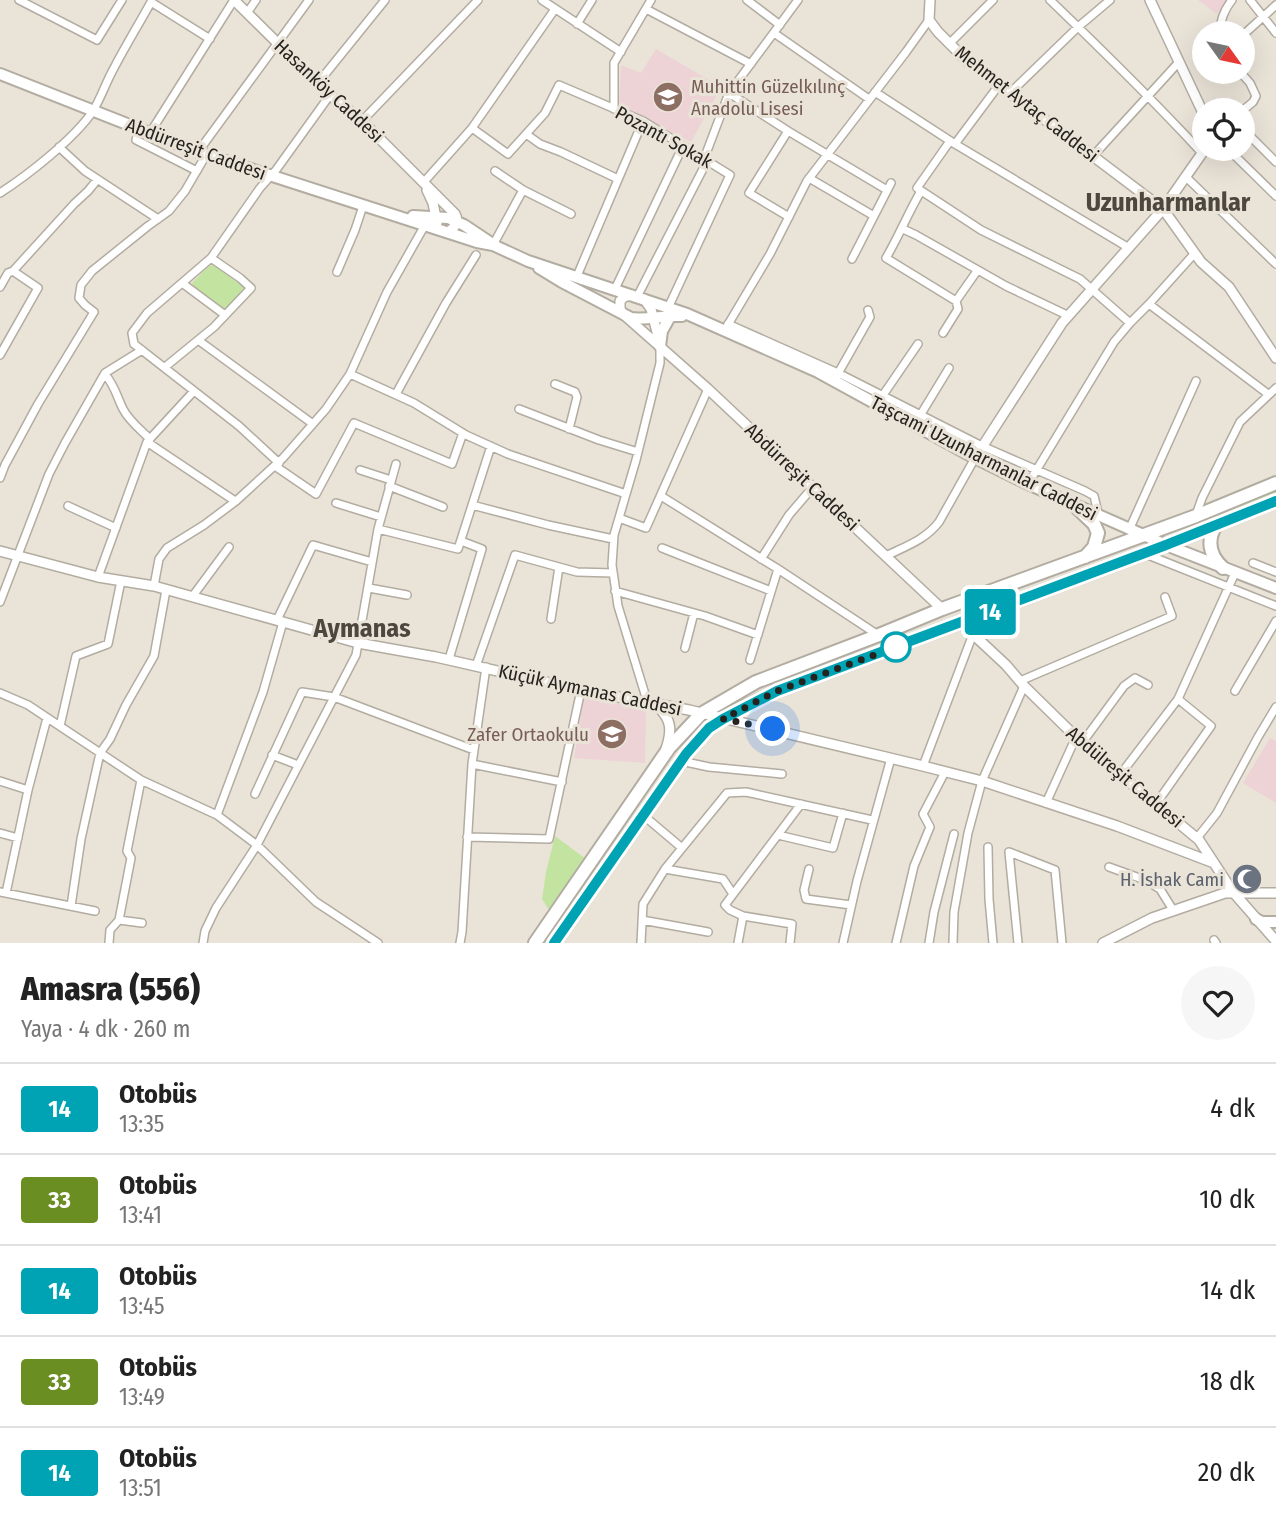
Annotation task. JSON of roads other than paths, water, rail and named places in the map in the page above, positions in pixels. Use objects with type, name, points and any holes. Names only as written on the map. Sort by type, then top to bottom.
[{"type":"main road","name":"Abdürreşit Caddesi","points":[[1,77],[202,154],[363,206],[423,221],[445,231],[492,245],[528,261],[638,297]]},
{"type":"main road","points":[[423,221],[433,203]]},
{"type":"main road","name":"Abdürreşit Caddesi","points":[[423,221],[436,217],[456,218],[492,245]]},
{"type":"main road","name":"Abdürreşit Caddesi","points":[[528,261],[623,314]]},
{"type":"main road","name":"Taşcami Uzunharmanlar Caddesi","points":[[638,297],[670,311],[726,328],[836,377],[975,458],[1028,484],[1143,536],[1276,588]]},
{"type":"main road","name":"Taşcami Uzunharmanlar Caddesi","points":[[623,314],[635,318],[653,317],[670,311]]},
{"type":"main road","points":[[660,346],[662,331],[670,311]]},
{"type":"main road","points":[[535,943],[664,755],[701,714],[756,682],[1276,483]]},
{"type":"main road","points":[[554,943],[681,761],[709,728],[723,719],[777,691],[1276,501]]},
{"type":"main road","points":[[1073,505],[1094,524],[1098,533],[1094,547],[1084,558]]},
{"type":"main road","points":[[1216,525],[1211,535],[1210,547],[1214,558],[1229,571]]},
{"type":"main road","points":[[1256,919],[1276,922]]},
{"type":"street","points":[[19,0],[97,40],[122,0]]},
{"type":"street","points":[[197,171],[136,141],[234,0]]},
{"type":"street","name":"Hasanköy Caddesi","points":[[234,0],[330,95],[362,121],[456,218]]},
{"type":"street","points":[[247,13],[256,0]]},
{"type":"street","points":[[0,478],[38,404],[94,312],[79,298],[81,285],[92,271],[169,211],[185,191],[197,171],[202,154],[309,0]]},
{"type":"street","points":[[318,83],[385,0]]},
{"type":"street","points":[[362,121],[478,0]]},
{"type":"street","points":[[542,0],[621,52]]},
{"type":"street","points":[[577,24],[592,0]]},
{"type":"street","points":[[614,109],[614,63],[651,0]]},
{"type":"street","points":[[747,0],[780,25]]},
{"type":"street","points":[[638,297],[703,169],[704,159],[729,93],[798,0]]},
{"type":"street","points":[[726,328],[770,254],[809,178],[929,20],[930,0]]},
{"type":"street","points":[[949,44],[993,0]]},
{"type":"street","points":[[1050,0],[1192,140]]},
{"type":"street","points":[[1010,93],[1110,0]]},
{"type":"street","points":[[1150,0],[1196,98]]},
{"type":"street","points":[[1221,21],[1231,0]]},
{"type":"street","points":[[1250,0],[1276,33]]},
{"type":"street","points":[[0,193],[21,180],[59,147],[93,111],[151,2],[210,38]]},
{"type":"street","points":[[1255,25],[1276,5]]},
{"type":"street","points":[[423,183],[471,128],[555,9]]},
{"type":"street","points":[[646,9],[751,64]]},
{"type":"street","name":"Mehmet Aytaç Caddesi","points":[[929,20],[937,32],[967,61],[1163,209],[1201,262],[1229,287],[1273,344],[1276,358]]},
{"type":"street","points":[[774,33],[869,99]]},
{"type":"street","points":[[1093,156],[1179,62]]},
{"type":"street","name":"Pozantı Sokak","points":[[526,134],[545,113],[559,85],[643,121],[730,175],[670,311]]},
{"type":"street","points":[[999,85],[917,188],[981,230],[1080,279],[1130,323]]},
{"type":"street","points":[[875,92],[952,142],[1129,248]]},
{"type":"street","points":[[729,93],[827,154],[889,187],[852,258]]},
{"type":"street","points":[[330,95],[211,258],[146,313],[132,332],[134,344],[239,426],[277,464],[316,494],[354,422],[452,464],[463,433]]},
{"type":"street","points":[[578,276],[643,121]]},
{"type":"street","points":[[471,128],[508,154],[526,134],[540,144],[618,179]]},
{"type":"street","points":[[788,131],[749,193],[789,217]]},
{"type":"street","points":[[1255,141],[1276,162]]},
{"type":"street","points":[[615,289],[683,146]]},
{"type":"street","points":[[59,147],[97,180],[158,219]]},
{"type":"street","points":[[886,556],[924,538],[932,531],[982,446],[1062,323],[1163,209],[1196,161]]},
{"type":"street","points":[[1241,161],[1275,194]]},
{"type":"street","points":[[495,171],[523,190],[570,214]]},
{"type":"street","points":[[1186,177],[1276,264]]},
{"type":"street","points":[[809,178],[874,216]]},
{"type":"street","points":[[0,287],[8,273],[13,271],[97,180]]},
{"type":"street","name":"Hasanköy Caddesi","points":[[423,183],[433,203],[438,224],[445,231]]},
{"type":"street","points":[[492,245],[523,190]]},
{"type":"street","points":[[921,191],[886,258],[956,301],[958,309],[943,333]]},
{"type":"street","points":[[337,272],[363,206]]},
{"type":"street","points":[[445,231],[453,229],[456,218]]},
{"type":"street","points":[[154,586],[159,559],[167,548],[204,525],[235,501],[277,464],[326,409],[350,374],[423,221]]},
{"type":"street","points":[[903,229],[1006,286],[1069,316]]},
{"type":"street","points":[[1028,484],[1114,342],[1195,253]]},
{"type":"street","points":[[396,394],[476,255]]},
{"type":"street","points":[[165,368],[225,316],[251,288],[211,258]]},
{"type":"street","points":[[0,355],[38,288],[13,271]]},
{"type":"street","points":[[956,301],[978,271]]},
{"type":"street","points":[[182,283],[225,316]]},
{"type":"street","points":[[623,314],[620,301],[624,297],[638,297],[649,305],[660,346],[660,363],[613,538],[612,565],[618,606],[652,704],[667,717],[671,727],[664,755]]},
{"type":"street","points":[[1149,304],[1268,394]]},
{"type":"street","points":[[868,310],[870,317],[836,377],[883,395],[982,446],[1094,496],[1099,517]]},
{"type":"street","name":"Abdürreşit Caddesi","points":[[623,314],[708,388],[942,609]]},
{"type":"street","points":[[198,340],[313,424]]},
{"type":"street","points":[[883,395],[918,344]]},
{"type":"street","points":[[0,602],[49,474],[65,443],[105,374],[142,350]]},
{"type":"street","points":[[921,414],[950,368]]},
{"type":"street","points":[[105,374],[114,385],[123,409],[148,441],[235,501]]},
{"type":"street","points":[[350,374],[414,403],[463,433],[491,446],[626,494]]},
{"type":"street","points":[[1129,530],[1196,381]]},
{"type":"street","points":[[555,384],[575,392],[577,397],[569,429]]},
{"type":"street","points":[[1195,516],[1240,422],[1276,387]]},
{"type":"street","points":[[619,518],[646,528],[708,388]]},
{"type":"street","points":[[97,577],[148,441],[194,391]]},
{"type":"street","points":[[519,409],[638,452]]},
{"type":"street","points":[[378,529],[458,549],[491,446]]},
{"type":"street","points":[[203,943],[205,931],[216,908],[257,845],[356,655],[378,529],[396,464]]},
{"type":"street","points":[[360,470],[443,507]]},
{"type":"street","points":[[761,559],[789,515],[813,487]]},
{"type":"street","points":[[661,496],[879,635]]},
{"type":"street","points":[[336,503],[382,517]]},
{"type":"street","points":[[472,505],[548,525],[613,538]]},
{"type":"street","points":[[68,506],[116,528]]},
{"type":"street","points":[[449,659],[482,549],[461,541]]},
{"type":"street","points":[[217,815],[263,692],[280,621],[313,545],[372,562]]},
{"type":"street","points":[[192,597],[229,547]]},
{"type":"street","points":[[663,548],[771,591]]},
{"type":"street","name":"Küçük Aymanas Caddesi","points":[[0,551],[97,577],[154,586],[358,643],[449,659],[581,690],[701,714],[982,781],[1117,826],[1214,863]]},
{"type":"street","points":[[1142,553],[1276,606]]},
{"type":"street","points":[[476,666],[515,555],[577,572],[613,573]]},
{"type":"street","points":[[1253,563],[1276,572]]},
{"type":"street","points":[[551,619],[559,567]]},
{"type":"street","points":[[750,660],[778,569]]},
{"type":"street","points":[[1121,775],[1178,699],[1229,588],[1229,571]]},
{"type":"street","points":[[60,726],[76,656],[108,644],[121,581]]},
{"type":"street","points":[[369,588],[407,595]]},
{"type":"street","points":[[71,906],[81,839],[100,753],[154,656],[166,590]]},
{"type":"street","points":[[615,591],[694,613],[758,635]]},
{"type":"street","points":[[953,943],[954,912],[968,833],[982,781],[1022,684],[1172,615],[1165,597]]},
{"type":"street","points":[[685,648],[694,613]]},
{"type":"street","points":[[1235,691],[1276,621]]},
{"type":"street","name":"Abdülreşit Caddesi","points":[[961,622],[1079,740],[1197,838],[1233,892],[1272,941]]},
{"type":"street","points":[[923,766],[973,634]]},
{"type":"street","points":[[460,943],[472,764],[486,667]]},
{"type":"street","points":[[1046,803],[1079,740],[1124,686],[1135,678],[1149,685]]},
{"type":"street","points":[[467,837],[549,839],[581,690]]},
{"type":"street","points":[[255,794],[302,692],[334,698],[474,750]]},
{"type":"street","points":[[0,693],[28,705],[142,780],[217,815],[257,845],[316,902],[373,942]]},
{"type":"street","points":[[1156,804],[1211,726],[1178,699]]},
{"type":"street","points":[[1197,838],[1217,813],[1276,707]]},
{"type":"street","points":[[47,718],[3,893],[95,911]]},
{"type":"street","points":[[272,755],[298,765]]},
{"type":"street","points":[[845,943],[851,905],[872,820],[891,758]]},
{"type":"street","points":[[681,761],[709,767],[782,774]]},
{"type":"street","points":[[472,764],[562,782]]},
{"type":"street","points":[[896,943],[914,866],[930,827],[923,814],[945,772]]},
{"type":"street","points":[[109,943],[110,930],[119,920],[131,858],[127,851],[142,780]]},
{"type":"street","points":[[0,781],[28,790]]},
{"type":"street","points":[[641,943],[643,904],[665,869],[727,793],[746,792],[872,820]]},
{"type":"street","points":[[790,943],[792,924],[743,916],[725,905],[801,804]]},
{"type":"street","points":[[778,835],[833,848],[843,814]]},
{"type":"street","points":[[643,815],[682,848]]},
{"type":"street","points":[[0,833],[18,838]]},
{"type":"street","points":[[929,943],[954,834]]},
{"type":"street","points":[[988,847],[993,943]]},
{"type":"street","points":[[1018,943],[1009,852],[1055,870],[1062,943]]},
{"type":"street","points":[[1109,867],[1160,888],[1173,910]]},
{"type":"street","points":[[665,869],[723,879],[733,894]]},
{"type":"street","points":[[808,869],[804,890],[806,899],[851,905]]},
{"type":"street","points":[[1103,943],[1152,918],[1225,892],[1276,893]]},
{"type":"street","points":[[738,943],[743,916]]},
{"type":"street","points":[[119,920],[142,923]]},
{"type":"street","points":[[642,920],[708,932]]},
{"type":"place","name":"Muhittin Güzelkılınç Anadolu Lisesi","points":[[668,97]]},
{"type":"place","name":"Zafer Ortaokulu","points":[[612,734]]},
{"type":"place","name":"H. İshak Cami","points":[[1247,879]]},
{"type":"district","name":"Uzunharmanlar","points":[[1168,202]]},
{"type":"district","name":"Aymanas","points":[[362,628]]}]
